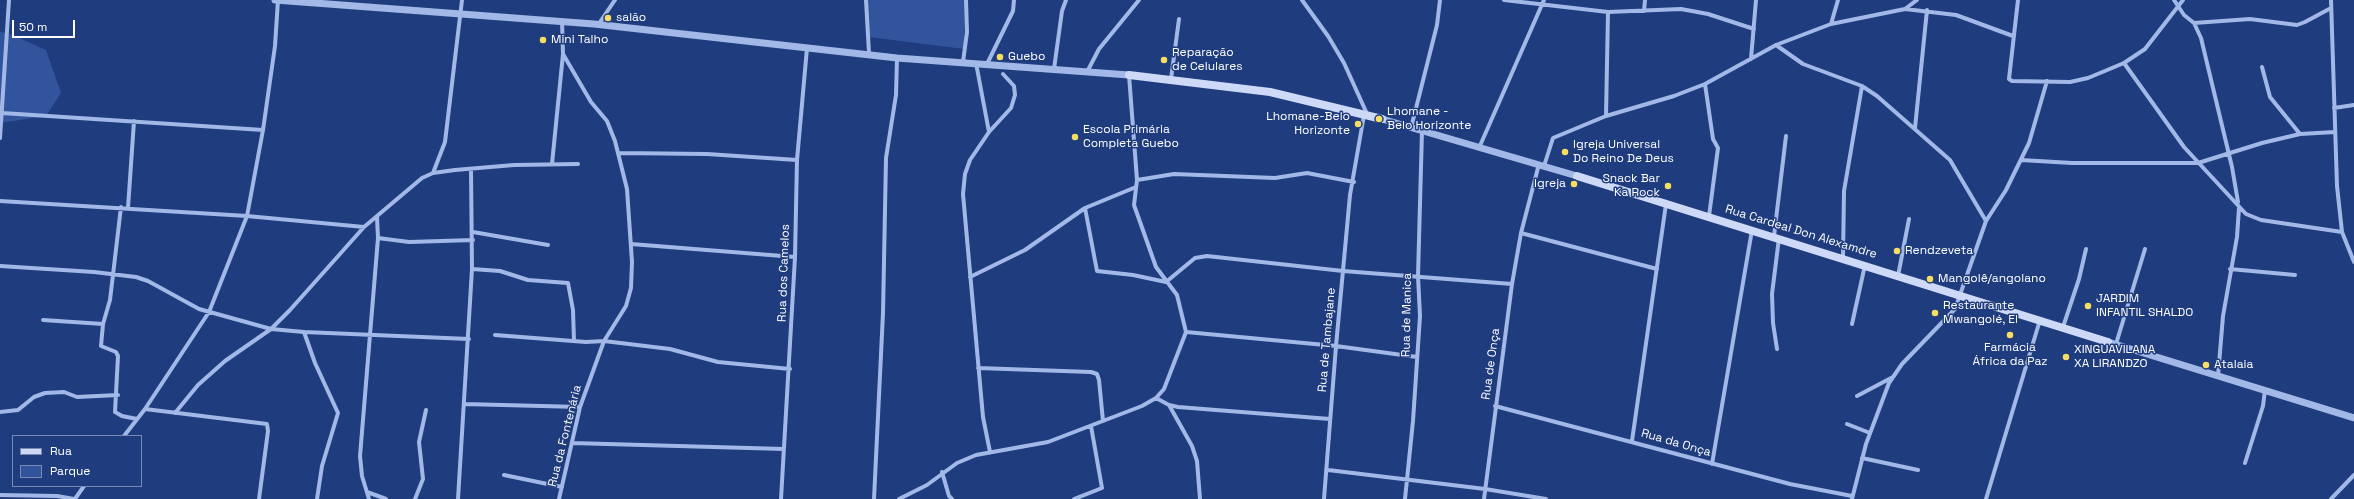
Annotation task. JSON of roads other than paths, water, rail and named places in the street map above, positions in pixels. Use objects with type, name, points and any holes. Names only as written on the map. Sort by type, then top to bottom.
[{"type":"main road","points":[[1130,75],[1270,92],[1382,120]]},
{"type":"main road","name":"Rua Cardeal Don Alexamdre","points":[[1578,176],[1710,216],[2112,343]]},
{"type":"street","points":[[0,138],[9,0]]},
{"type":"street","points":[[125,435],[145,409],[209,312],[247,216],[263,130],[275,46],[276,0],[461,13],[598,25],[807,48],[869,53],[897,58],[1130,75],[1138,180],[1134,205],[1156,267],[1177,295],[1186,332],[1164,389],[1156,398],[1103,422],[1035,446],[990,452],[957,463],[942,472],[927,485],[899,499]]},
{"type":"street","points":[[433,173],[445,142],[462,0]]},
{"type":"street","points":[[598,25],[614,0]]},
{"type":"street","points":[[866,0],[869,53]]},
{"type":"street","points":[[964,62],[967,32],[966,0]]},
{"type":"street","points":[[988,64],[1013,11],[1014,0]]},
{"type":"street","points":[[1054,69],[1062,11],[1066,0]]},
{"type":"street","points":[[1087,72],[1099,49],[1139,0]]},
{"type":"street","points":[[1302,0],[1328,36],[1344,63],[1366,116]]},
{"type":"street","points":[[1411,128],[1437,25],[1440,0]]},
{"type":"street","points":[[1504,0],[1544,2],[1608,12],[1644,11],[1655,9],[1692,11],[1754,29]]},
{"type":"street","points":[[1644,11],[1646,0]]},
{"type":"street","points":[[1751,59],[1756,0]]},
{"type":"street","points":[[1832,24],[1838,0]]},
{"type":"street","points":[[1904,9],[1917,0]]},
{"type":"street","points":[[2018,0],[2009,79],[2012,81],[2070,82],[2088,78],[2124,63],[2145,49],[2160,32],[2183,0]]},
{"type":"street","points":[[2174,0],[2194,23],[2203,45],[2229,154],[2239,205],[2237,237],[2223,316],[2218,376]]},
{"type":"street","points":[[2331,0],[2335,132],[2342,232],[2354,262]]},
{"type":"street","points":[[1479,148],[1544,2]]},
{"type":"street","points":[[2194,23],[2250,19],[2297,25],[2331,8]]},
{"type":"street","points":[[1904,9],[1927,10],[1956,15],[2013,36]]},
{"type":"street","name":"Rua de Onça","points":[[1484,499],[1495,406],[1512,284],[1521,233],[1542,165],[1553,138],[1606,116],[1674,96],[1705,84],[1776,45],[1832,24],[1904,9]]},
{"type":"street","points":[[1915,128],[1927,10]]},
{"type":"street","points":[[1606,116],[1608,12]]},
{"type":"street","points":[[1171,79],[1179,19]]},
{"type":"street","name":"Rua da Fontenária","points":[[559,499],[580,407],[604,341],[626,306],[631,288],[631,244],[627,189],[619,153],[607,121],[591,102],[563,54],[562,22]]},
{"type":"street","points":[[1776,45],[1803,64],[1862,86],[1915,128],[1950,160],[1986,221]]},
{"type":"street","name":"Rua dos Camelos","points":[[781,499],[790,369],[795,257],[797,160],[807,48]]},
{"type":"street","points":[[552,164],[563,54]]},
{"type":"street","points":[[874,499],[883,313],[886,158],[896,96],[897,58]]},
{"type":"street","points":[[976,63],[989,132]]},
{"type":"street","points":[[2124,63],[2141,89],[2198,163],[2252,218],[2342,232]]},
{"type":"street","points":[[2262,67],[2270,97],[2300,134]]},
{"type":"street","points":[[990,452],[983,417],[963,194],[965,174],[970,160],[989,132],[1011,108],[1015,95],[1014,86],[1003,74]]},
{"type":"street","points":[[1852,497],[1870,433],[1893,377],[1902,364],[1948,319],[1955,309],[1986,221],[2021,160],[2029,143],[2047,81]]},
{"type":"street","points":[[1705,84],[1713,139],[1718,148],[1710,216]]},
{"type":"street","points":[[1844,258],[1844,191],[1862,86]]},
{"type":"street","points":[[2334,108],[2354,105]]},
{"type":"street","points":[[2,113],[263,130]]},
{"type":"street","name":"Rua de Tambajane","points":[[1324,499],[1328,470],[1330,419],[1350,195],[1354,182],[1366,116]]},
{"type":"street","points":[[1382,120],[1578,176]]},
{"type":"street","points":[[128,208],[134,121]]},
{"type":"street","name":"Rua de Manica","points":[[1406,499],[1420,316],[1418,276],[1422,131]]},
{"type":"street","points":[[2021,160],[2072,163],[2198,163],[2300,134],[2335,132]]},
{"type":"street","points":[[1777,349],[1773,323],[1772,294],[1786,136]]},
{"type":"street","points":[[619,153],[707,154],[797,160]]},
{"type":"street","points":[[175,412],[198,385],[225,361],[271,329],[315,284],[364,227],[413,185],[433,173],[471,169],[552,164],[578,164]]},
{"type":"street","points":[[458,499],[469,339],[472,269],[473,232],[471,169]]},
{"type":"street","points":[[1138,180],[1174,174],[1275,178],[1307,173],[1354,182]]},
{"type":"street","points":[[970,277],[1025,250],[1086,208],[1136,187]]},
{"type":"street","points":[[0,201],[121,207],[247,216],[364,227]]},
{"type":"street","points":[[1632,441],[1666,203]]},
{"type":"street","points":[[121,207],[114,275],[110,300],[103,324],[102,346],[118,354],[117,414],[137,419]]},
{"type":"street","points":[[1086,208],[1097,271],[1133,274],[1166,282]]},
{"type":"street","points":[[369,499],[362,476],[360,456],[378,238],[377,217]]},
{"type":"street","points":[[1898,276],[1909,219]]},
{"type":"street","points":[[1712,464],[1752,230]]},
{"type":"street","points":[[473,232],[548,245]]},
{"type":"street","points":[[1521,233],[1657,269]]},
{"type":"street","points":[[378,238],[408,242],[473,240]]},
{"type":"street","points":[[631,244],[795,257]]},
{"type":"street","points":[[2063,328],[2079,279],[2086,249]]},
{"type":"street","points":[[2145,249],[2112,343],[2354,418]]},
{"type":"street","points":[[1166,282],[1195,258],[1207,256],[1343,271],[1512,284]]},
{"type":"street","points":[[1852,324],[1865,265]]},
{"type":"street","points":[[0,266],[20,266],[136,277],[148,281],[209,312],[271,329],[369,336],[469,339]]},
{"type":"street","points":[[472,269],[500,271],[528,280],[568,283],[573,310],[574,341]]},
{"type":"street","points":[[2230,270],[2295,275]]},
{"type":"street","points":[[43,320],[103,324]]},
{"type":"street","points":[[1986,499],[2040,320]]},
{"type":"street","points":[[304,332],[315,363],[338,413],[322,466],[317,499]]},
{"type":"street","points":[[1186,332],[1336,346],[1417,357]]},
{"type":"street","points":[[495,335],[574,341],[604,341],[670,349],[718,362],[790,369]]},
{"type":"street","points":[[978,368],[1091,372],[1097,374],[1099,380],[1103,422]]},
{"type":"street","points":[[1857,396],[1893,377]]},
{"type":"street","points":[[2245,463],[2262,412],[2265,390]]},
{"type":"street","points":[[0,412],[18,410],[34,397],[45,393],[64,392],[77,397],[118,395]]},
{"type":"street","points":[[1156,398],[1169,405],[1330,419]]},
{"type":"street","points":[[464,404],[580,407]]},
{"type":"street","points":[[1169,405],[1192,446],[1197,461],[1200,499]]},
{"type":"street","name":"Rua da Onça","points":[[1495,406],[1790,484],[1852,497]]},
{"type":"street","points":[[145,409],[267,424],[268,431],[259,499]]},
{"type":"street","points":[[415,499],[423,479],[419,442],[426,410]]},
{"type":"street","points":[[1847,424],[1870,433]]},
{"type":"street","points":[[1074,499],[1102,488],[1091,426]]},
{"type":"street","points":[[572,443],[784,448]]},
{"type":"street","points":[[1862,458],[1918,470]]},
{"type":"street","points":[[1328,470],[1485,489],[1546,499]]},
{"type":"street","points":[[942,472],[949,496],[952,499]]},
{"type":"street","points":[[504,475],[562,487]]},
{"type":"street","points":[[2331,499],[2354,475]]},
{"type":"street","points":[[0,495],[57,496],[75,499],[83,487]]},
{"type":"street","points":[[367,492],[386,499]]},
{"type":"place","name":"salão","points":[[608,18]]},
{"type":"place","name":"Mini Talho","points":[[543,40]]},
{"type":"place","name":"Guebo","points":[[1000,57]]},
{"type":"place","name":"Reparação de Celulares","points":[[1164,60]]},
{"type":"place","name":"Lhomane - Belo Horizonte","points":[[1379,119]]},
{"type":"place","name":"Lhomane-Belo Horizonte","points":[[1358,124]]},
{"type":"place","name":"Escola Primária Completa Guebo","points":[[1075,137]]},
{"type":"place","name":"Igreja Universal Do Reino De Deus","points":[[1565,152]]},
{"type":"place","name":"Igreja","points":[[1574,184]]},
{"type":"place","name":"Snack Bar Ka Rock","points":[[1668,186]]},
{"type":"place","name":"Rendzeveta","points":[[1897,251]]},
{"type":"place","name":"Mangolê/angolano","points":[[1930,279]]},
{"type":"place","name":"JARDIM INFANTIL SHALDO","points":[[2088,306]]},
{"type":"place","name":"Restaurante Mwangolé, El","points":[[1935,313]]},
{"type":"place","name":"Farmácia África da Paz","points":[[2010,335]]},
{"type":"place","name":"XINGUAVILANA XA LIRANDZO","points":[[2066,357]]},
{"type":"place","name":"Atalaia","points":[[2206,365]]}]
